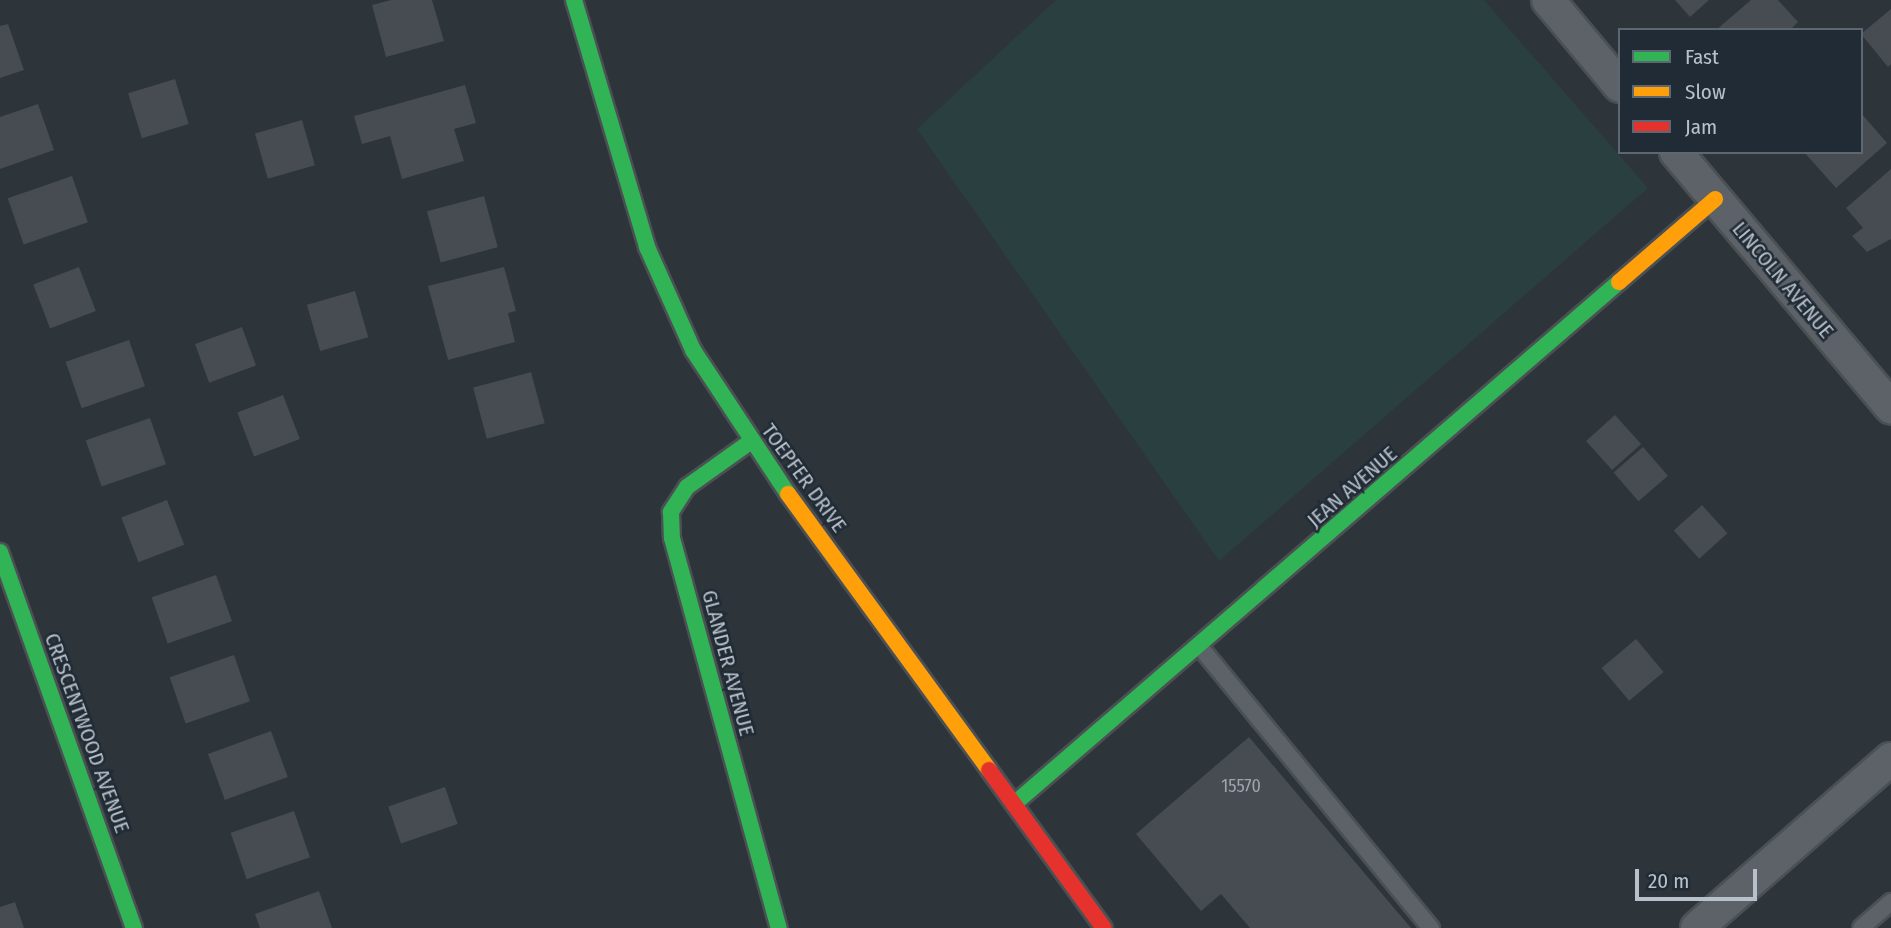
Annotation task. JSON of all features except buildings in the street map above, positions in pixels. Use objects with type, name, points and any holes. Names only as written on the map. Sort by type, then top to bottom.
[{"type":"street","name":"TOEPFER DRIVE","points":[[574,0],[647,247],[693,350],[750,442],[1104,928]]},
{"type":"street","points":[[1548,0],[1618,84]]},
{"type":"street","name":"LINCOLN AVENUE","points":[[1678,154],[1891,407]]},
{"type":"street","name":"JEAN AVENUE","points":[[1014,804],[1200,647],[1715,199]]},
{"type":"street","name":"GLANDER AVENUE","points":[[750,442],[687,487],[671,513],[672,538],[779,928]]},
{"type":"street","name":"CRESCENTWOOD AVENUE","points":[[0,552],[134,928]]},
{"type":"street","points":[[1712,923],[1891,759]]},
{"type":"lane","points":[[1200,647],[1431,928]]},
{"type":"lane","points":[[1861,928],[1891,902]]},
{"type":"green space","points":[[1056,0],[1484,0],[1648,188],[1219,561],[917,129]]},
{"type":"traffic: fast","points":[[574,0],[647,247],[693,350],[788,494]]},
{"type":"traffic: fast","points":[[1014,804],[1619,282]]},
{"type":"traffic: fast","points":[[750,442],[687,487],[671,512],[672,538],[779,928]]},
{"type":"traffic: fast","points":[[0,552],[134,928]]},
{"type":"traffic: slow","points":[[1619,282],[1715,199]]},
{"type":"traffic: slow","points":[[788,494],[989,770]]},
{"type":"traffic: jam","points":[[989,770],[1104,928]]}]
